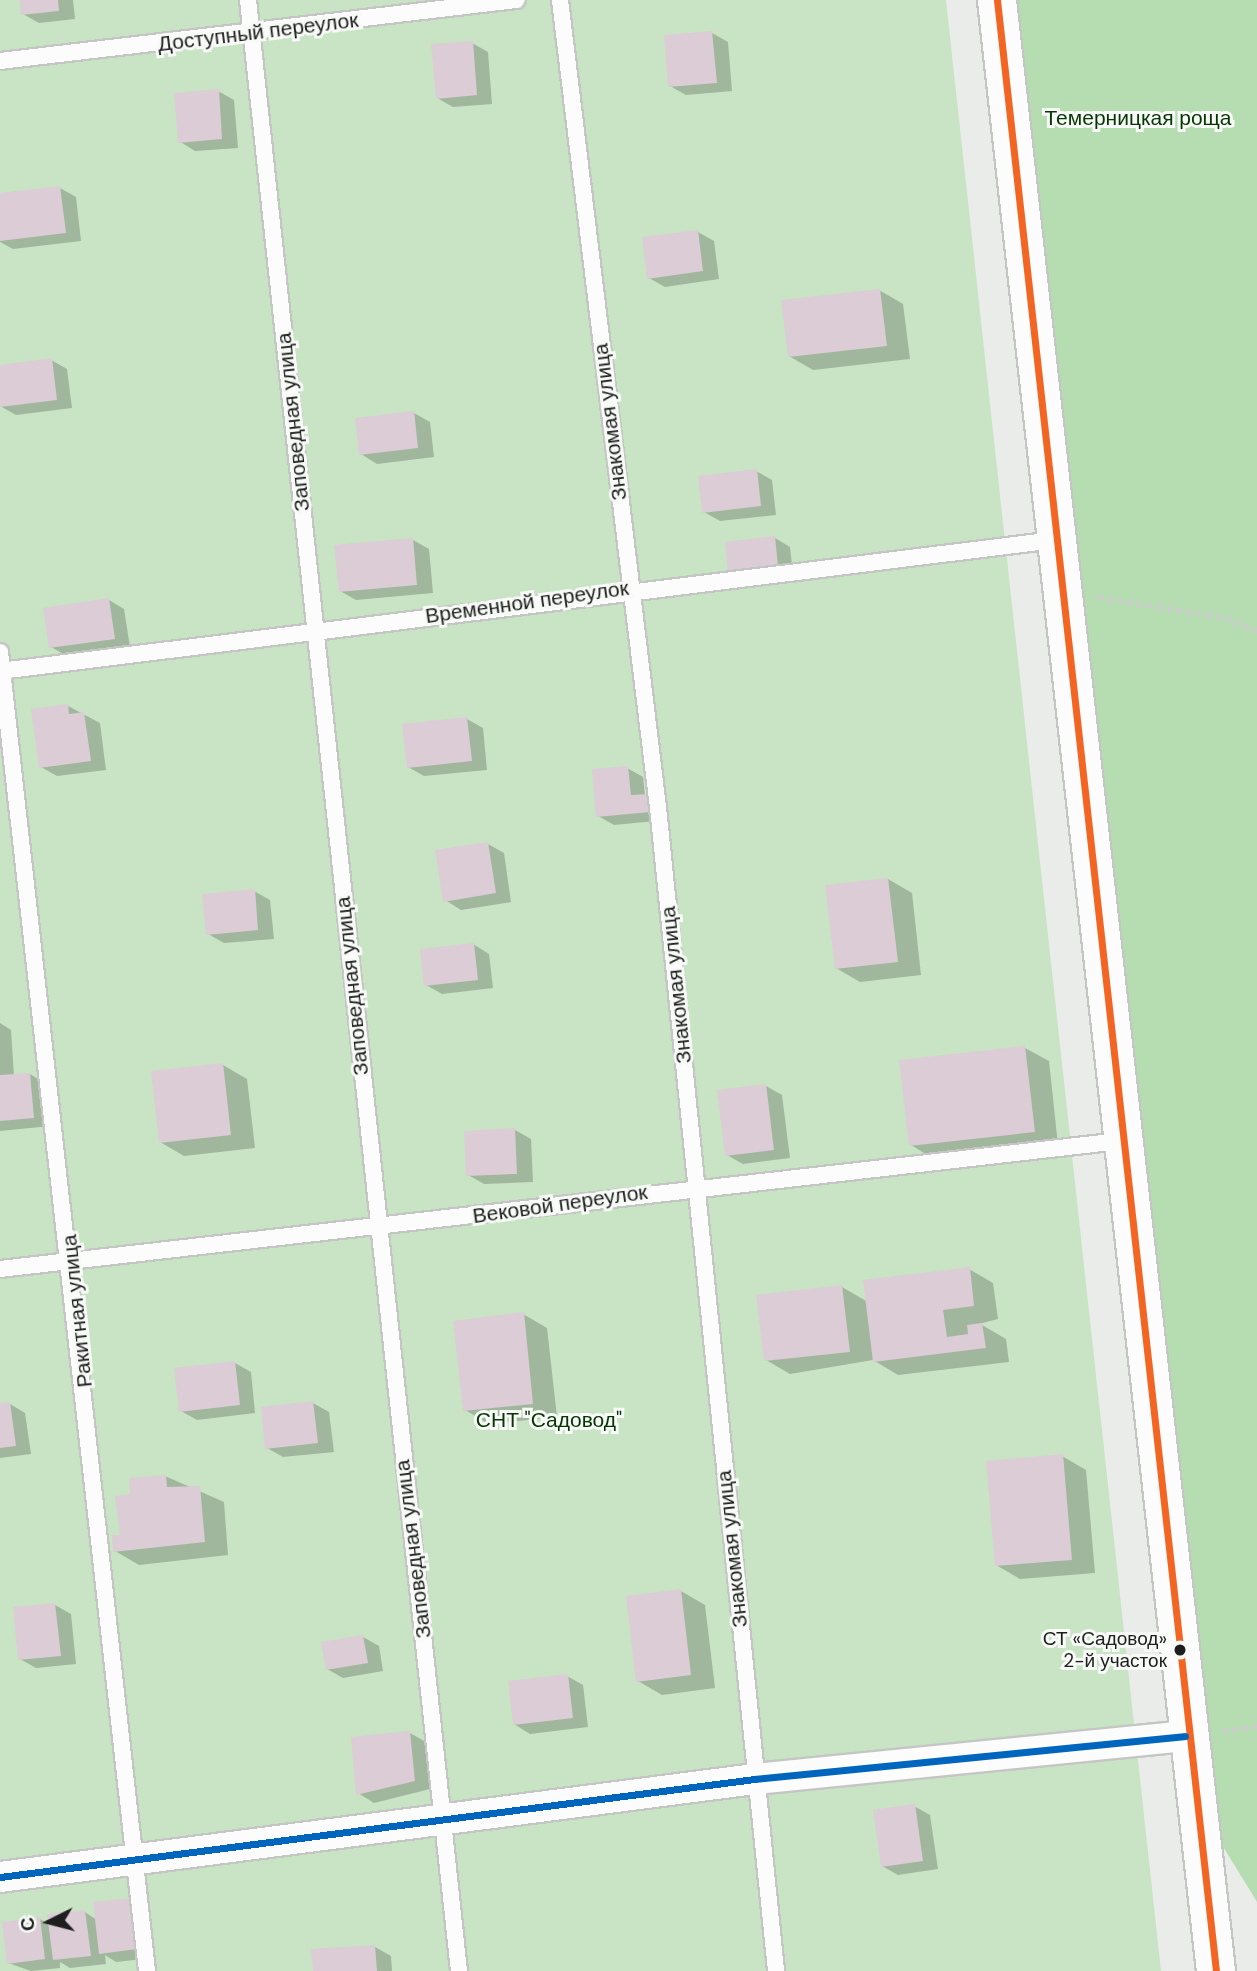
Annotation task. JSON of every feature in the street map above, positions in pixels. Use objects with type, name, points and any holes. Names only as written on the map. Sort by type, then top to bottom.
[{"type":"street","points":[[997,0],[1185,1736],[1216,1971]]},
{"type":"street","points":[[0,1877],[445,1824],[755,1779],[1185,1736]]},
{"type":"lane","name":"Заповедная улица","points":[[248,0],[377,1230],[445,1824],[459,1971]]},
{"type":"lane","name":"Доступный переулок","points":[[0,61],[252,34],[516,0]]},
{"type":"lane","name":"Знакомая улица","points":[[560,0],[697,1185],[776,1971]]},
{"type":"lane","name":"Временной переулок","points":[[1,671],[629,588],[1055,540]]},
{"type":"lane","name":"Ракитная улица","points":[[0,652],[72,1261],[147,1971]]},
{"type":"lane","name":"Вековой переулок","points":[[0,1269],[377,1230],[697,1185],[1120,1141]]},
{"type":"path","points":[[1061,591],[1226,618],[1257,631]]},
{"type":"green space","name":"СНТ \"Садовод\"","points":[[0,0],[946,0],[1161,1971],[0,1971]]},
{"type":"green space","name":"Темерницкая роща","points":[[1005,0],[1257,0],[1257,1902],[1219,1840]]},
{"type":"building","points":[[20,0],[58,0],[59,11],[21,15]]},
{"type":"building","points":[[712,31],[717,83],[668,87],[664,35]]},
{"type":"building","points":[[473,41],[477,95],[436,99],[431,44]]},
{"type":"building","points":[[219,89],[222,139],[178,143],[174,93]]},
{"type":"building","points":[[60,186],[66,233],[0,241],[0,193]]},
{"type":"building","points":[[698,230],[703,271],[647,279],[642,237]]},
{"type":"building","points":[[880,289],[887,346],[788,357],[781,300]]},
{"type":"building","points":[[52,358],[57,400],[0,407],[0,365]]},
{"type":"building","points":[[414,411],[418,448],[359,455],[355,418]]},
{"type":"building","points":[[757,469],[761,506],[702,513],[698,476]]},
{"type":"building","points":[[775,536],[778,566],[728,571],[725,542]]},
{"type":"building","points":[[413,538],[417,585],[339,592],[334,545]]},
{"type":"building","points":[[109,598],[115,639],[49,648],[43,608]]},
{"type":"building","points":[[68,704],[69,714],[84,712],[91,761],[39,768],[31,709]]},
{"type":"building","points":[[467,717],[472,761],[407,768],[402,724]]},
{"type":"building","points":[[628,766],[631,795],[649,794],[651,812],[596,817],[592,769]]},
{"type":"building","points":[[488,842],[496,893],[443,902],[435,850]]},
{"type":"building","points":[[888,878],[898,962],[835,969],[825,885]]},
{"type":"building","points":[[255,889],[258,930],[206,935],[202,894]]},
{"type":"building","points":[[474,943],[478,980],[424,986],[420,949]]},
{"type":"building","points":[[1025,1046],[1035,1132],[909,1146],[899,1060]]},
{"type":"building","points":[[223,1063],[231,1135],[159,1143],[151,1071]]},
{"type":"building","points":[[30,1073],[34,1118],[0,1121],[0,1075]]},
{"type":"building","points":[[766,1084],[774,1150],[725,1156],[717,1090]]},
{"type":"building","points":[[515,1128],[517,1174],[466,1176],[464,1131]]},
{"type":"building","points":[[970,1267],[974,1306],[943,1310],[947,1337],[968,1334],[967,1325],[982,1323],[986,1348],[873,1362],[863,1280]]},
{"type":"building","points":[[842,1285],[850,1352],[764,1361],[756,1295]]},
{"type":"building","points":[[524,1312],[533,1404],[463,1411],[453,1321]]},
{"type":"building","points":[[235,1361],[240,1405],[179,1412],[174,1368]]},
{"type":"building","points":[[313,1401],[318,1443],[265,1449],[261,1407]]},
{"type":"building","points":[[10,1402],[16,1446],[0,1448],[0,1403]]},
{"type":"building","points":[[1063,1454],[1072,1560],[995,1566],[986,1461]]},
{"type":"building","points":[[166,1475],[167,1487],[200,1486],[205,1542],[113,1552],[112,1535],[120,1535],[115,1496],[130,1494],[129,1478]]},
{"type":"building","points":[[681,1589],[691,1675],[636,1682],[626,1596]]},
{"type":"building","points":[[55,1603],[61,1656],[18,1660],[13,1607]]},
{"type":"building","points":[[363,1635],[368,1663],[326,1670],[321,1642]]},
{"type":"building","points":[[568,1674],[573,1718],[513,1725],[508,1681]]},
{"type":"building","points":[[410,1731],[415,1781],[356,1795],[351,1737]]},
{"type":"building","points":[[915,1804],[923,1861],[881,1867],[873,1810]]},
{"type":"building","points":[[131,1898],[137,1949],[99,1954],[93,1902]]},
{"type":"building","points":[[85,1910],[91,1956],[53,1960],[47,1914]]},
{"type":"building","points":[[40,1917],[45,1959],[7,1964],[2,1922]]},
{"type":"building","points":[[375,1945],[377,1971],[313,1971],[311,1949]]},
{"type":"transit line","points":[[997,0],[1216,1971]]},
{"type":"transit line","points":[[0,1877],[755,1779],[1185,1736]]},
{"type":"place","name":"СТ «Садовод» 2-й участок","points":[[1180,1650]]}]
